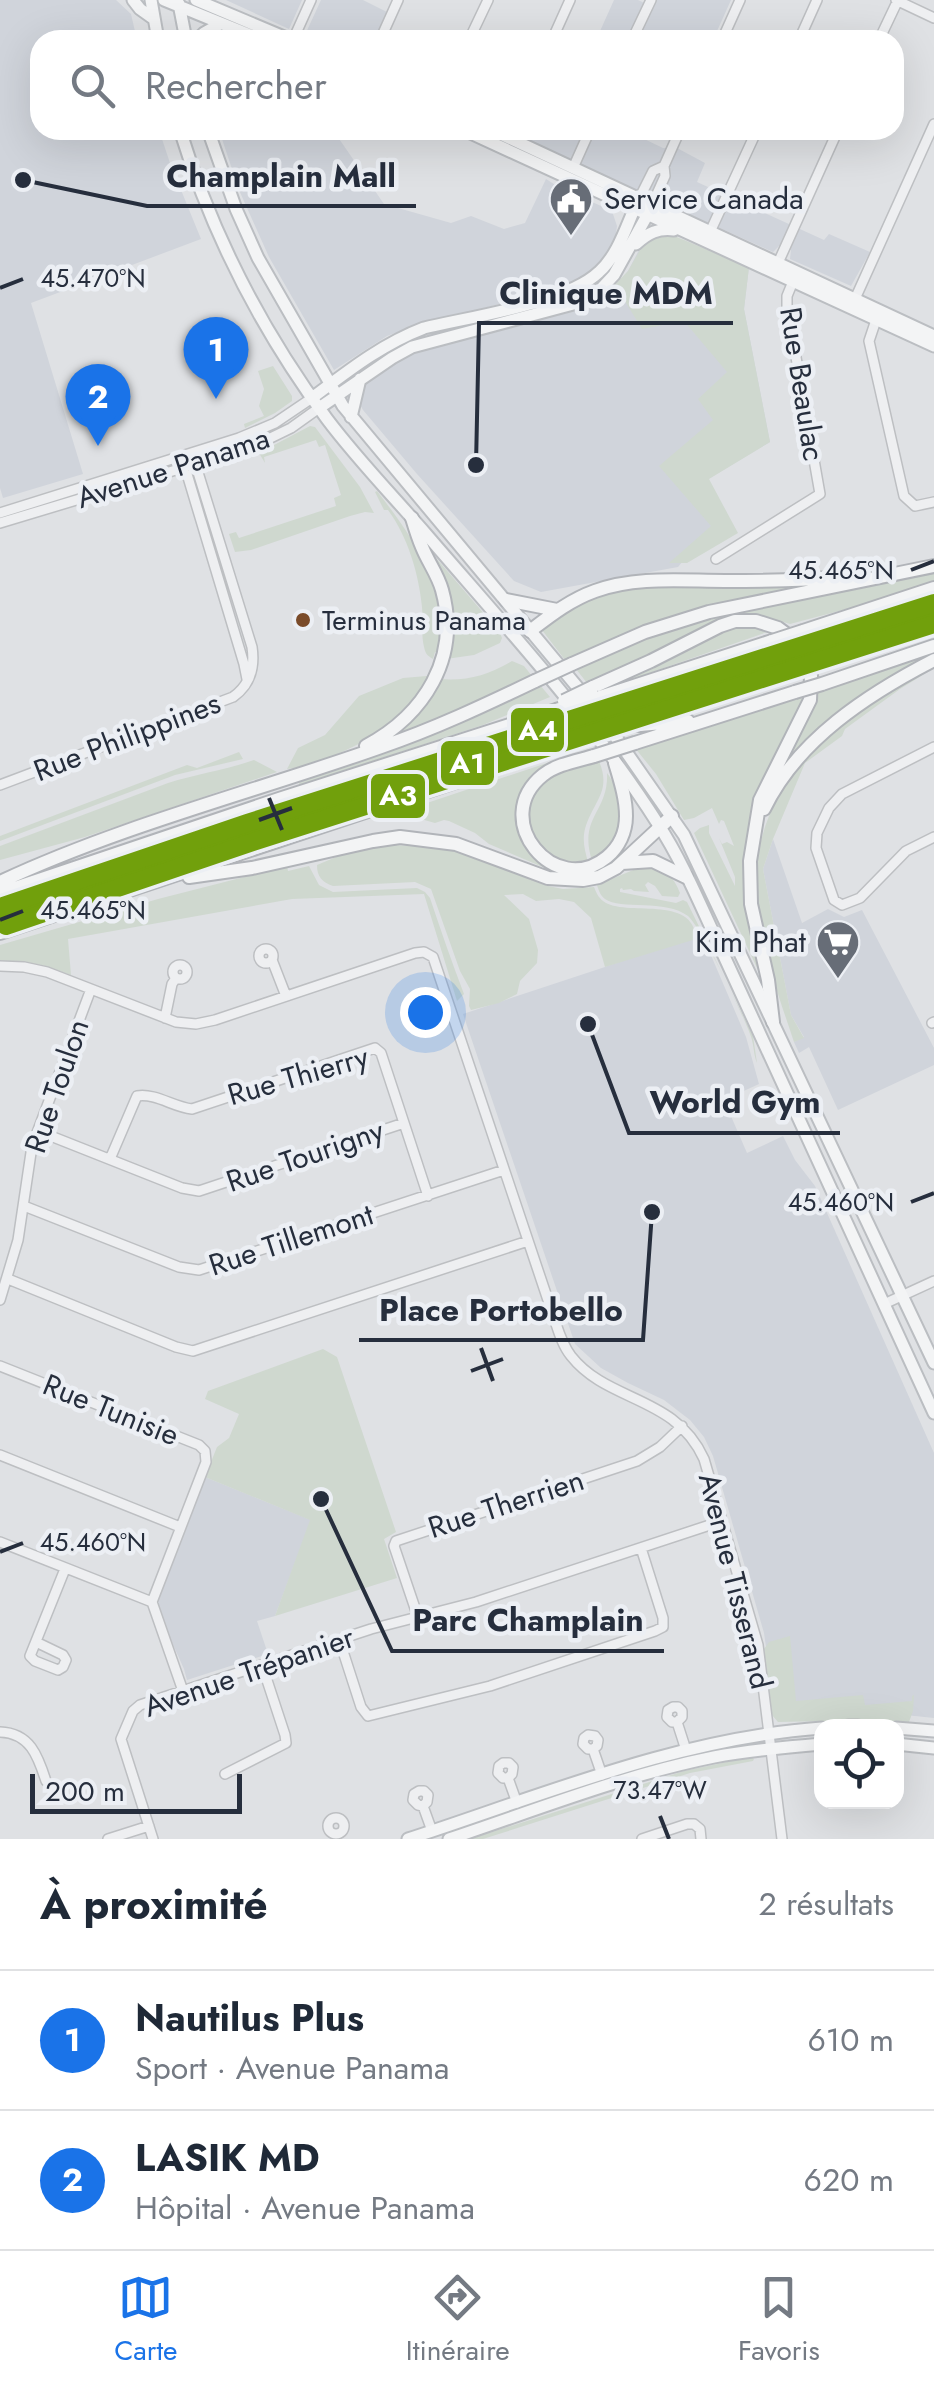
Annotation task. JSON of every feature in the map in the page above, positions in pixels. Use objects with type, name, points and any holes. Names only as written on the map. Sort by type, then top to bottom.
[{"type":"highway","points":[[322,767],[394,730],[418,706],[443,656],[444,597],[412,518]]},
{"type":"highway","points":[[0,882],[120,834],[431,728],[635,636],[709,612],[934,566]]},
{"type":"highway","points":[[530,631],[557,610],[598,590],[640,581],[890,575]]},
{"type":"highway","points":[[0,894],[527,719],[597,692],[934,588]]},
{"type":"highway","points":[[506,600],[557,610]]},
{"type":"highway","points":[[597,692],[735,621],[750,620],[778,628],[797,642],[805,654],[810,670],[810,700],[763,791],[756,812],[749,870],[750,897],[773,1022]]},
{"type":"highway","points":[[0,934],[934,622]]},
{"type":"highway","points":[[615,763],[626,813],[619,843],[592,866],[558,865],[540,855],[523,822],[525,800],[533,786],[559,766],[934,646]]},
{"type":"highway","points":[[752,844],[770,798],[799,755],[860,705],[934,660]]},
{"type":"highway","points":[[623,726],[720,716]]},
{"type":"highway","points":[[157,880],[252,868],[394,838],[426,838],[464,846],[558,880],[594,878],[612,871],[672,816]]},
{"type":"highway","points":[[622,863],[654,861],[686,877]]},
{"type":"main road","points":[[133,0],[154,19]]},
{"type":"main road","points":[[151,0],[156,30]]},
{"type":"main road","points":[[164,0],[179,3],[236,30]]},
{"type":"main road","points":[[200,1],[268,30]]},
{"type":"main road","points":[[179,3],[184,30]]},
{"type":"main road","points":[[208,30],[220,24]]},
{"type":"main road","points":[[183,140],[226,251],[268,329],[316,403],[517,640],[615,763],[660,827],[934,1413]]},
{"type":"main road","points":[[211,140],[251,244],[351,417],[605,721],[672,816],[702,869],[934,1363]]},
{"type":"main road","points":[[486,140],[609,197],[637,204]]},
{"type":"main road","points":[[521,140],[637,204],[778,263],[795,277],[855,299],[878,315]]},
{"type":"main road","points":[[609,197],[620,219],[621,252]]},
{"type":"main road","points":[[333,390],[360,379],[412,347],[577,303],[600,290],[614,275],[637,204]]},
{"type":"main road","points":[[333,390],[372,354],[407,335],[580,288],[621,252],[650,210]]},
{"type":"main road","points":[[650,210],[686,232],[932,337]]},
{"type":"main road","points":[[621,252],[653,232],[686,232]]},
{"type":"main road","points":[[351,417],[360,379]]},
{"type":"main road","name":"Avenue Panama","points":[[316,403],[333,390]]},
{"type":"main road","points":[[517,640],[530,631]]},
{"type":"main road","points":[[408,1839],[686,1750],[814,1729]]},
{"type":"main road","points":[[904,1729],[934,1731]]},
{"type":"main road","points":[[449,1839],[660,1770],[719,1756],[814,1745]]},
{"type":"main road","points":[[904,1745],[934,1748]]},
{"type":"street","points":[[297,30],[312,0]]},
{"type":"street","points":[[384,30],[398,0]]},
{"type":"street","points":[[474,30],[488,0]]},
{"type":"street","points":[[556,30],[570,0]]},
{"type":"street","points":[[637,30],[651,0]]},
{"type":"street","points":[[726,30],[740,0]]},
{"type":"street","points":[[804,30],[817,0]]},
{"type":"street","points":[[884,30],[897,0],[934,18]]},
{"type":"street","points":[[855,299],[934,124]]},
{"type":"street","points":[[573,168],[586,140]]},
{"type":"street","points":[[650,210],[676,140]]},
{"type":"street","points":[[710,232],[752,140]]},
{"type":"street","points":[[778,263],[833,140]]},
{"type":"street","points":[[637,204],[653,171],[664,166]]},
{"type":"street","name":"Rue Beaulac","points":[[716,559],[820,494],[787,306],[787,294],[795,277]]},
{"type":"street","points":[[878,315],[869,342],[904,496],[915,506],[934,502]]},
{"type":"street","name":"Avenue Panama","points":[[0,513],[262,442],[290,428],[316,403]]},
{"type":"street","name":"Avenue Panama","points":[[0,523],[188,460]]},
{"type":"street","name":"Rue Philippines","points":[[0,786],[239,694],[254,667],[252,648],[188,460]]},
{"type":"street","points":[[934,747],[842,794],[829,808],[817,833],[816,848],[834,900],[842,904],[860,898],[906,851],[934,837]]},
{"type":"street","name":"Avenue Tisserand","points":[[0,966],[41,970],[183,1024],[206,1022],[415,953],[431,955],[566,1348],[574,1360],[596,1377],[665,1413],[682,1426],[702,1452],[756,1637],[782,1839]]},
{"type":"street","points":[[272,960],[286,996]]},
{"type":"street","points":[[165,1018],[176,978]]},
{"type":"street","name":"Rue Toulon","points":[[0,1300],[24,1206],[31,1149],[91,989]]},
{"type":"street","name":"Rue Thierry","points":[[110,1159],[138,1096],[148,1095],[192,1109],[375,1048],[382,1053],[428,1196]]},
{"type":"street","name":"Rue Tourigny","points":[[38,1131],[182,1188],[199,1191],[404,1123]]},
{"type":"street","name":"Rue Tillemont","points":[[24,1206],[179,1267],[199,1270],[504,1170]]},
{"type":"street","points":[[8,1279],[193,1351],[528,1241]]},
{"type":"street","points":[[884,1304],[934,1281]]},
{"type":"street","name":"Rue Tunisie","points":[[0,1366],[199,1445],[205,1451],[206,1462],[152,1602]]},
{"type":"street","name":"Rue Therrien","points":[[418,1618],[394,1546],[396,1541],[637,1461],[660,1448],[682,1426]]},
{"type":"street","points":[[0,1456],[180,1528]]},
{"type":"street","name":"Avenue Trépanier","points":[[153,1839],[122,1746],[121,1733],[137,1706],[339,1639],[476,1602],[722,1521]]},
{"type":"street","points":[[0,1542],[152,1602],[183,1690]]},
{"type":"street","points":[[339,1639],[368,1716],[490,1686],[663,1626],[664,1618],[641,1548]]},
{"type":"street","points":[[36,1642],[65,1569]]},
{"type":"street","points":[[224,1774],[286,1743],[262,1664]]},
{"type":"street","points":[[677,1722],[686,1750]]},
{"type":"street","points":[[0,1732],[22,1738],[37,1753],[46,1781]]},
{"type":"street","points":[[593,1750],[602,1775]]},
{"type":"street","points":[[508,1778],[517,1803]]},
{"type":"street","points":[[423,1806],[432,1831]]},
{"type":"street","points":[[642,1839],[687,1824],[700,1829],[701,1839]]},
{"type":"street","points":[[108,1839],[149,1826]]},
{"type":"shaded area","points":[[0,0],[116,0],[131,14],[135,30],[30,30],[30,140],[162,140],[201,239],[31,303],[83,474],[3,498]]},
{"type":"shaded area","points":[[226,0],[302,0],[289,29]]},
{"type":"shaded area","points":[[321,0],[363,0],[389,13],[380,30],[307,30]]},
{"type":"shaded area","points":[[614,0],[638,0],[653,7],[656,0],[731,0],[718,30],[600,30]]},
{"type":"shaded area","points":[[222,140],[340,140],[384,204],[451,223],[471,216],[504,229],[525,223],[546,179],[612,211],[617,226],[615,241],[603,262],[590,275],[569,286],[414,326],[387,336],[334,370],[269,257],[239,190]]},
{"type":"shaded area","points":[[525,140],[646,140],[663,148],[677,148],[705,163],[697,182],[824,240],[829,234],[870,252],[851,286],[790,259],[791,250],[779,246],[773,252]]},
{"type":"shaded area","points":[[660,234],[672,235],[749,267],[744,309],[770,442],[709,479],[738,533],[687,563],[669,563],[711,526],[659,466],[713,420],[698,399],[727,372],[684,321],[642,329],[618,290],[609,298],[604,296],[628,271],[644,243]]},
{"type":"shaded area","points":[[640,248],[715,254],[749,267],[744,309],[770,442],[708,479],[712,526],[678,567],[541,592],[514,581],[417,474],[363,410],[359,403],[363,384],[415,352],[592,303],[613,289]]},
{"type":"shaded area","points":[[273,366],[292,401],[245,428],[244,424],[264,416],[259,406],[264,389],[258,371]]},
{"type":"shaded area","points":[[310,426],[315,427],[360,487],[374,513],[350,516],[235,552],[229,534],[236,532],[239,538],[336,506],[334,498],[341,495],[325,445],[319,447],[316,440],[264,457],[265,463],[259,453]]},
{"type":"shaded area","points":[[377,491],[416,546],[434,586],[440,629],[438,652],[433,659],[424,647],[420,595],[411,557]]},
{"type":"shaded area","points":[[433,559],[499,631],[500,643],[474,655],[446,659]]},
{"type":"shaded area","points":[[934,572],[934,582],[790,624],[760,615],[727,618],[587,683],[576,669],[641,639],[733,610]]},
{"type":"shaded area","points":[[809,583],[810,587],[657,623],[565,660],[542,630],[576,604],[632,586]]},
{"type":"shaded area","points":[[934,596],[934,615],[789,659],[790,662],[374,800],[0,920],[0,900],[635,693],[782,646],[785,649]]},
{"type":"shaded area","points":[[741,625],[773,630],[632,679],[631,676],[717,633]]},
{"type":"shaded area","points":[[934,652],[934,657],[786,766],[783,763],[806,723],[817,692]]},
{"type":"shaded area","points":[[512,661],[524,666],[532,676],[398,736],[396,732],[440,679],[477,676]]},
{"type":"shaded area","points":[[934,666],[845,729],[842,736],[805,763],[773,839],[763,869],[791,1015],[804,1038],[794,1042],[759,914],[757,871],[763,835],[775,803],[794,774],[817,747],[874,702]]},
{"type":"shaded area","points":[[427,676],[409,706],[382,730],[334,755],[287,769],[298,748],[325,735],[359,696],[403,678]]},
{"type":"shaded area","points":[[540,685],[550,697],[483,725],[299,785],[299,782]]},
{"type":"shaded area","points":[[806,696],[763,787],[748,834],[744,885],[758,970],[694,833],[709,825],[709,833],[735,886],[719,838],[722,844],[734,846],[724,821],[719,824],[712,808],[684,820],[635,748]]},
{"type":"shaded area","points":[[589,749],[592,753],[556,763],[519,810],[552,871],[489,844],[449,821],[435,823],[414,817],[427,803]]},
{"type":"shaded area","points":[[239,752],[243,759],[175,775],[0,841],[0,836],[187,765],[197,768]]},
{"type":"shaded area","points":[[598,759],[603,788],[584,833],[588,862],[571,863],[556,858],[534,838],[529,808],[534,793],[558,772]]},
{"type":"shaded area","points":[[254,760],[277,772],[85,837],[0,860],[0,846],[168,783]]},
{"type":"shaded area","points":[[607,773],[620,802],[620,823],[613,843],[592,861],[589,834],[604,797]]},
{"type":"shaded area","points":[[773,839],[802,923],[828,909],[844,917],[862,910],[934,1048],[934,1065],[838,1110],[809,1047],[799,1053],[794,1042],[804,1037],[791,1015],[763,869]]},
{"type":"shaded area","points":[[393,845],[457,852],[548,886],[594,887],[601,899],[613,906],[671,911],[684,916],[696,939],[605,967],[591,918],[574,902],[504,895],[529,919],[538,950],[537,963],[520,981],[517,994],[471,1010],[470,989],[431,889],[415,882],[333,886],[319,876],[317,865],[348,852]]},
{"type":"shaded area","points":[[287,866],[288,871],[309,866],[319,885],[333,892],[417,888],[425,892],[464,994],[457,1001],[424,894],[292,899],[68,939],[71,975],[42,965],[0,960],[0,945]]},
{"type":"shaded area","points":[[643,866],[671,877],[680,893],[678,897],[662,896],[648,882],[645,885],[649,892],[622,888],[620,892],[687,902],[722,973],[688,916],[668,908],[612,902],[601,894],[597,885]]},
{"type":"shaded area","points":[[701,932],[746,1037],[759,1084],[724,1100],[747,1153],[783,1136],[815,1186],[934,1453],[934,1718],[896,1714],[776,1715],[764,1633],[713,1456],[690,1420],[664,1400],[601,1368],[575,1344],[463,1014]]},
{"type":"shaded area","points":[[733,996],[753,1036],[757,1063],[752,1040]]},
{"type":"shaded area","points":[[323,1349],[337,1357],[396,1532],[384,1539],[397,1578],[275,1616],[310,1520],[205,1477],[217,1447],[229,1438],[239,1414],[205,1399],[208,1391]]},
{"type":"shaded area","points":[[205,1477],[311,1520],[275,1616],[257,1621],[268,1654],[187,1680],[153,1600]]},
{"type":"shaded area","points":[[790,1636],[796,1701],[863,1695],[865,1705],[912,1701],[914,1695],[909,1722],[778,1722],[772,1715],[764,1649],[769,1642]]},
{"type":"shaded area","points":[[751,1757],[753,1761],[690,1773],[483,1839],[470,1839],[684,1771]]},
{"type":"transit line","name":"A4","points":[[0,907],[247,823],[934,603]]},
{"type":"transit line","name":"A1","points":[[0,915],[333,810],[573,726],[934,609]]},
{"type":"transit line","name":"A3","points":[[6,926],[253,842],[934,624]]},
{"type":"place","name":"Champlain Mall","points":[[23,180]]},
{"type":"place","name":"Service Canada","points":[[571,237]]},
{"type":"place","name":"Nautilus Plus","points":[[216,399]]},
{"type":"place","name":"LASIK MD","points":[[98,446]]},
{"type":"place","name":"Clinique MDM","points":[[476,465]]},
{"type":"place","name":"Terminus Panama","points":[[303,620]]},
{"type":"place","name":"Kim Phat","points":[[838,980]]},
{"type":"place","name":"World Gym","points":[[588,1024]]},
{"type":"place","name":"Place Portobello","points":[[652,1212]]},
{"type":"place","name":"Parc Champlain","points":[[321,1499]]}]
